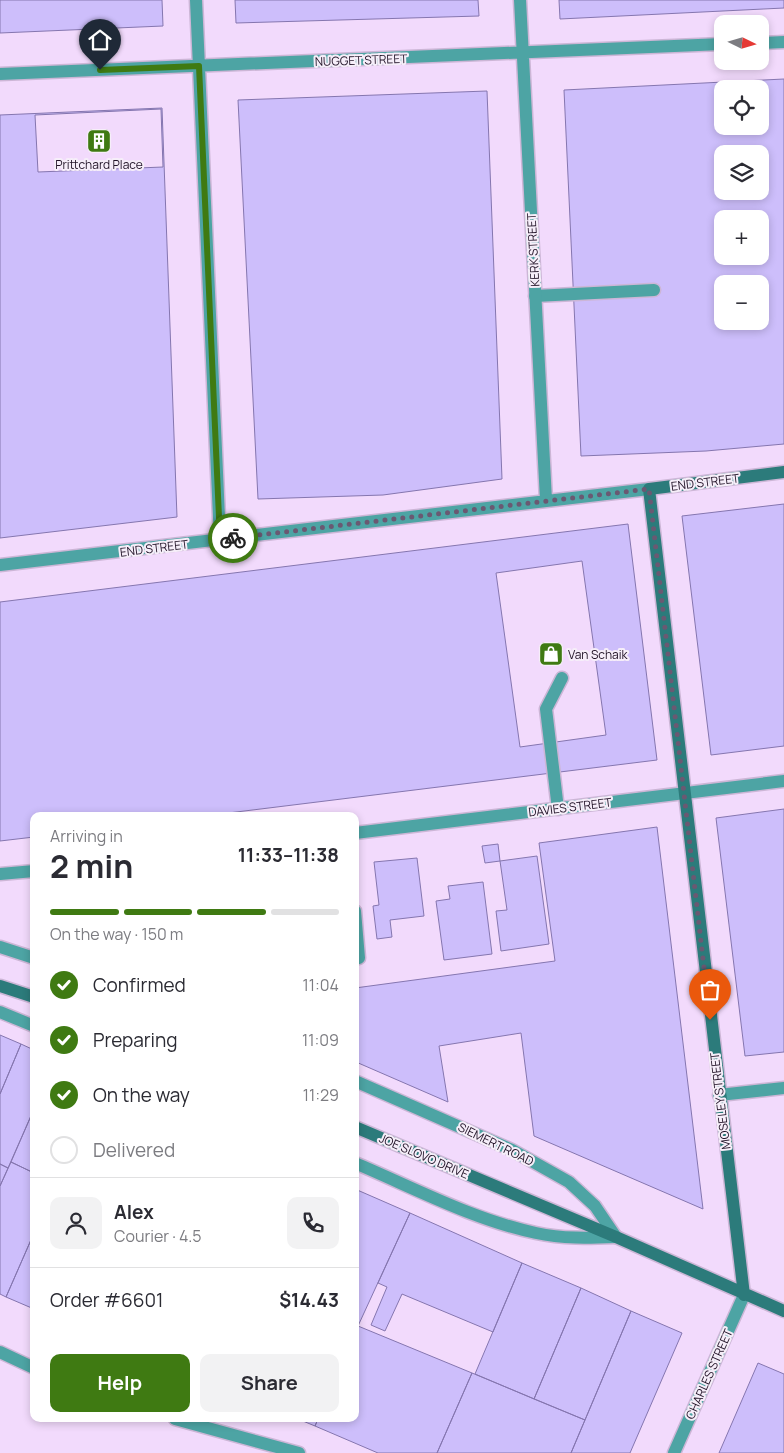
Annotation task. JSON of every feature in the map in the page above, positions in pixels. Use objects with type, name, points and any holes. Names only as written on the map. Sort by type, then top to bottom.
[{"type":"street","points":[[196,0],[220,540]]},
{"type":"street","name":"KERK STREET","points":[[520,0],[546,500]]},
{"type":"street","points":[[769,43],[784,42]]},
{"type":"street","name":"NUGGET STREET","points":[[0,74],[714,44]]},
{"type":"street","points":[[535,296],[654,290]]},
{"type":"street","name":"END STREET","points":[[0,566],[784,472]]},
{"type":"street","name":"MOSELEY STREET","points":[[649,489],[744,1295]]},
{"type":"street","points":[[558,809],[546,709],[562,678]]},
{"type":"street","name":"DAVIES STREET","points":[[359,833],[784,781]]},
{"type":"street","points":[[0,874],[30,871]]},
{"type":"street","points":[[0,947],[30,957]]},
{"type":"street","points":[[0,986],[30,996]]},
{"type":"street","points":[[0,1012],[30,1024]]},
{"type":"street","name":"SIEMERT ROAD","points":[[359,1083],[512,1150],[569,1182],[595,1206],[616,1237]]},
{"type":"street","points":[[719,1095],[784,1088]]},
{"type":"street","name":"JOE SLOVO DRIVE","points":[[359,1129],[616,1237]]},
{"type":"street","points":[[359,1165],[470,1212],[511,1227],[537,1234],[581,1239],[616,1237],[784,1311]]},
{"type":"street","name":"CHARLES STREET","points":[[674,1453],[744,1295]]},
{"type":"street","points":[[0,1352],[30,1366]]},
{"type":"street","points":[[186,1422],[299,1453]]},
{"type":"building","points":[[0,0],[162,0],[163,26],[0,33]]},
{"type":"building","points":[[235,0],[478,0],[479,16],[236,23]]},
{"type":"building","points":[[559,0],[784,0],[784,8],[560,19]]},
{"type":"building","points":[[784,79],[784,444],[706,451],[581,456],[564,90],[714,82],[714,135],[769,135],[769,80],[764,80]]},
{"type":"building","points":[[487,91],[502,479],[383,495],[258,499],[238,100]]},
{"type":"building","points":[[162,108],[177,517],[0,538],[0,115]]},
{"type":"building","name":"Prittchard Place","points":[[161,109],[163,167],[38,172],[35,115]]},
{"type":"building","points":[[784,504],[784,746],[711,755],[682,516]]},
{"type":"building","points":[[628,524],[657,760],[236,812],[30,812],[30,837],[0,841],[0,602]]},
{"type":"building","name":"Van Schaik","points":[[582,561],[606,735],[520,747],[496,573]]},
{"type":"building","points":[[784,809],[784,1052],[745,1056],[716,818]]},
{"type":"building","points":[[657,827],[703,1209],[534,1136],[521,1033],[439,1046],[448,1102],[359,1063],[359,987],[555,961],[539,843]]},
{"type":"building","points":[[498,844],[500,861],[485,863],[482,846]]},
{"type":"building","points":[[537,856],[549,944],[501,951],[496,911],[507,910],[500,861]]},
{"type":"building","points":[[417,858],[424,916],[390,920],[392,937],[377,939],[373,906],[379,905],[374,862]]},
{"type":"building","points":[[483,882],[492,954],[444,960],[436,901],[450,899],[448,886]]},
{"type":"building","points":[[0,1035],[21,1044],[0,1094]]},
{"type":"building","points":[[21,1044],[30,1048],[30,1118],[8,1168],[0,1164],[0,1094]]},
{"type":"building","points":[[30,1118],[30,1171],[11,1162]]},
{"type":"building","points":[[11,1162],[30,1171],[30,1242],[6,1297],[0,1294],[0,1186]]},
{"type":"building","points":[[0,1164],[8,1168],[0,1186]]},
{"type":"building","points":[[359,1191],[410,1213],[359,1324]]},
{"type":"building","points":[[410,1213],[522,1263],[493,1332],[402,1294],[385,1331],[371,1325],[387,1287],[378,1283]]},
{"type":"building","points":[[30,1242],[30,1307],[6,1297]]},
{"type":"building","points":[[522,1263],[581,1288],[534,1399],[475,1374]]},
{"type":"building","points":[[581,1288],[631,1311],[585,1420],[534,1399]]},
{"type":"building","points":[[631,1311],[682,1333],[630,1453],[571,1453]]},
{"type":"building","points":[[359,1326],[472,1373],[437,1453],[378,1453],[315,1426],[317,1422],[359,1422]]},
{"type":"building","points":[[758,1363],[784,1374],[784,1453],[719,1453]]},
{"type":"building","points":[[472,1373],[585,1420],[571,1453],[437,1453]]},
{"type":"building","points":[[305,1422],[317,1422],[315,1426]]},
{"type":"way so far","points":[[233,538],[649,489],[710,1020]]},
{"type":"place","name":"Prittchard Place","points":[[99,141]]},
{"type":"place","name":"Van Schaik","points":[[551,654]]},
{"type":"route","points":[[100,70],[199,66],[220,540],[233,538]]}]
